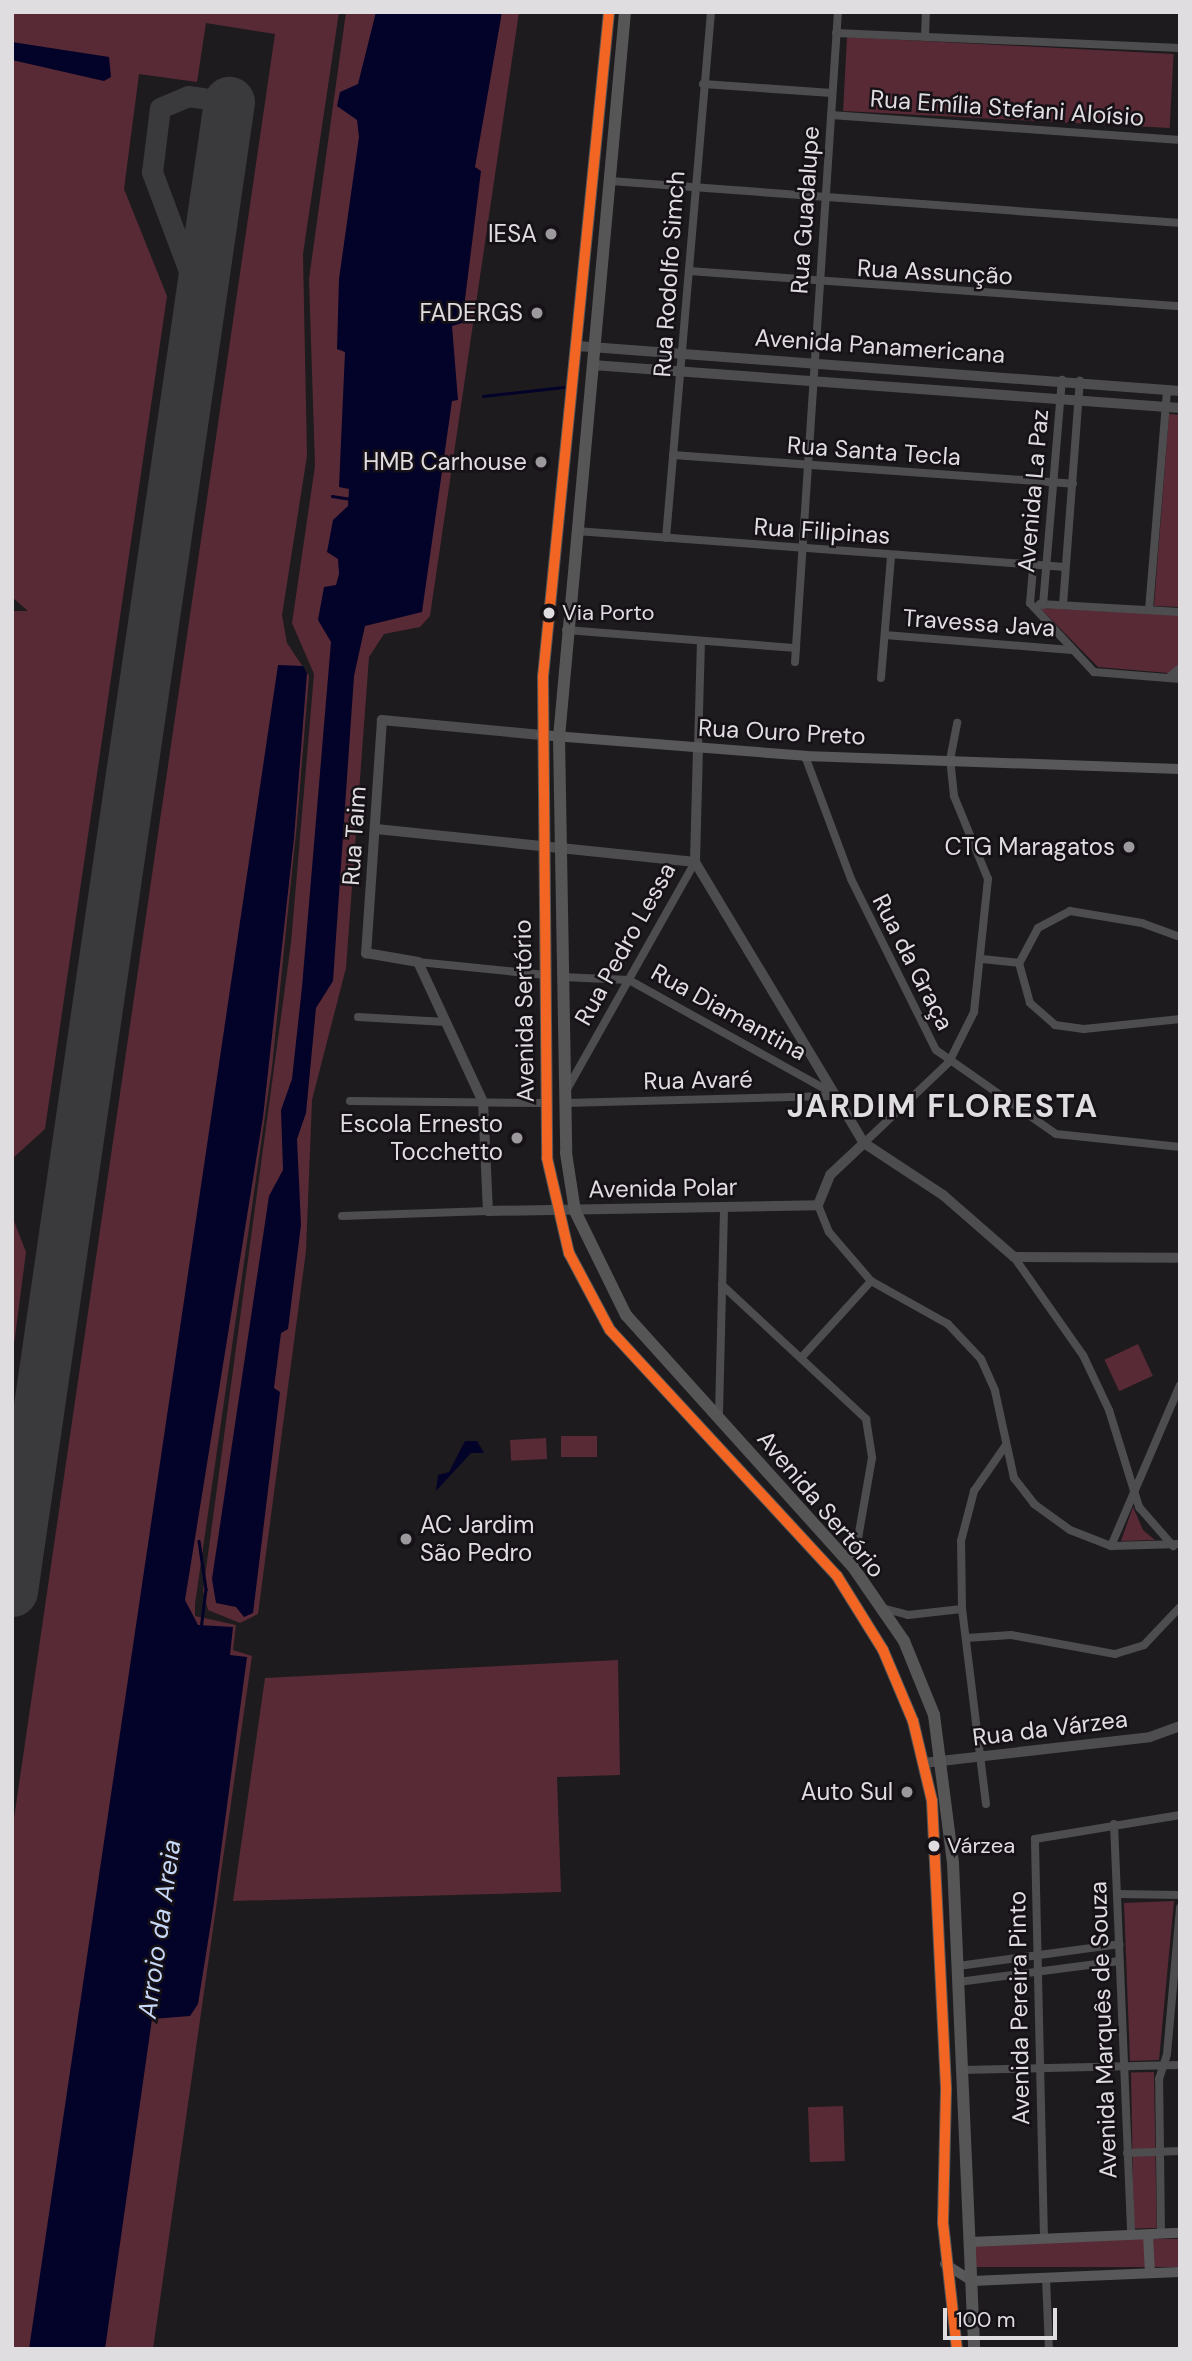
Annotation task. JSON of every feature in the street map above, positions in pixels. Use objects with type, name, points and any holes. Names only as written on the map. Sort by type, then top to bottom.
[{"type":"main road","name":"Avenida Sertório","points":[[609,12],[541,735],[546,1103],[555,1211],[586,1291],[619,1342],[848,1593],[883,1650],[913,1721],[923,1763],[937,1877],[946,2264],[957,2349]]},
{"type":"main road","name":"Avenida Sertório","points":[[625,12],[566,630],[559,737],[565,1098],[575,1210],[626,1315],[853,1567],[919,1674],[945,1761],[958,1966],[974,2349]]},
{"type":"main road","name":"Rua Ouro Preto","points":[[541,735],[805,756],[1180,769]]},
{"type":"main road","points":[[970,2242],[1180,2234]]},
{"type":"main road","points":[[1149,2235],[1150,2273]]},
{"type":"main road","points":[[946,2264],[972,2281],[1180,2272]]},
{"type":"street","name":"Rua Rodolfo Simch","points":[[666,538],[711,12]]},
{"type":"street","name":"Rua Guadalupe","points":[[795,662],[838,12]]},
{"type":"street","points":[[925,37],[926,12]]},
{"type":"street","points":[[836,33],[1180,48]]},
{"type":"street","points":[[703,84],[832,93]]},
{"type":"street","name":"Rua Emília Stefani Aloísio","points":[[831,115],[1180,139]]},
{"type":"street","points":[[610,181],[695,185],[825,199],[1180,223]]},
{"type":"street","name":"Rua Assunção","points":[[689,271],[819,285],[1180,306]]},
{"type":"street","name":"Avenida Panamericana","points":[[577,346],[1080,381],[1180,391]]},
{"type":"street","name":"Avenida Panamericana","points":[[592,365],[1060,397],[1180,408]]},
{"type":"street","name":"Avenida La Paz","points":[[1043,605],[1062,380]]},
{"type":"street","name":"Avenida La Paz","points":[[1063,605],[1080,381]]},
{"type":"street","points":[[1149,610],[1167,390]]},
{"type":"street","name":"Rua Santa Tecla","points":[[673,454],[1073,484]]},
{"type":"street","name":"Rua Filipinas","points":[[576,531],[801,550],[1065,567]]},
{"type":"street","points":[[881,678],[891,556]]},
{"type":"street","points":[[1033,565],[1031,603],[1071,650],[1096,672],[1180,679]]},
{"type":"street","points":[[1031,603],[1180,612]]},
{"type":"street","points":[[566,630],[796,648]]},
{"type":"street","name":"Travessa Java","points":[[885,635],[1071,650]]},
{"type":"street","name":"Rua Pedro Lessa","points":[[565,1098],[695,862],[701,641]]},
{"type":"street","points":[[1167,678],[1180,668]]},
{"type":"street","name":"Rua Ouro Preto","points":[[382,720],[541,735]]},
{"type":"street","name":"Rua Taim","points":[[382,720],[367,955],[418,962]]},
{"type":"street","points":[[957,723],[950,760],[958,811],[988,879],[975,1012],[949,1062],[830,1175],[818,1205],[829,1232],[871,1281],[948,1324],[981,1359],[1014,1478],[1034,1504],[1070,1530],[1111,1546],[1177,1545]]},
{"type":"street","name":"Rua da Graça","points":[[805,756],[872,926],[925,1035],[949,1062],[1056,1134],[1180,1147]]},
{"type":"street","points":[[376,829],[695,862],[832,1094],[864,1143],[943,1195],[1014,1257],[1083,1355],[1109,1410],[1133,1493],[1144,1519],[1177,1545]]},
{"type":"street","points":[[1180,937],[1142,923],[1070,911],[1038,928],[1018,963],[1030,1003],[1055,1025],[1084,1029],[1180,1019]]},
{"type":"street","points":[[982,959],[1018,963]]},
{"type":"street","points":[[418,962],[545,975]]},
{"type":"street","points":[[418,962],[483,1102],[488,1211]]},
{"type":"street","name":"Rua Diamantina","points":[[563,976],[629,980],[832,1094]]},
{"type":"street","points":[[358,1017],[446,1022]]},
{"type":"street","name":"Rua Avaré","points":[[565,1098],[832,1094]]},
{"type":"street","points":[[350,1101],[546,1103]]},
{"type":"street","name":"Avenida Polar","points":[[342,1216],[818,1205]]},
{"type":"street","points":[[721,1420],[715,1388],[724,1207]]},
{"type":"street","points":[[1014,1257],[1180,1258]]},
{"type":"street","points":[[801,1358],[871,1281]]},
{"type":"street","points":[[722,1285],[801,1358],[871,1430],[853,1567]]},
{"type":"street","points":[[1111,1546],[1180,1385]]},
{"type":"street","points":[[986,1804],[962,1609],[961,1541],[968,1510],[987,1464],[1006,1445]]},
{"type":"street","points":[[879,1607],[908,1615],[962,1609]]},
{"type":"street","points":[[966,1638],[1011,1634],[1115,1654],[1144,1645],[1180,1607]]},
{"type":"street","name":"Rua da Várzea","points":[[923,1763],[982,1759],[1150,1737],[1180,1726]]},
{"type":"street","name":"Avenida Pereira Pinto","points":[[1044,2239],[1035,1839],[1180,1815]]},
{"type":"street","name":"Avenida Marquês de Souza","points":[[1114,1824],[1131,2235]]},
{"type":"street","points":[[1118,1894],[1180,1895]]},
{"type":"street","points":[[1161,2234],[1163,2065],[1177,1980],[1180,1908]]},
{"type":"street","points":[[958,1966],[1120,1944]]},
{"type":"street","points":[[958,1982],[1120,1961]]},
{"type":"street","points":[[962,2070],[1180,2065]]},
{"type":"street","points":[[1127,2153],[1180,2151]]},
{"type":"street","points":[[1046,2278],[1049,2349]]},
{"type":"shaded area","points":[[12,12],[339,12],[303,254],[307,456],[282,615],[287,643],[309,676],[297,823],[272,1067],[195,1604],[195,1616],[236,1625],[233,1650],[252,1656],[153,2349],[12,2349],[12,1832],[275,34],[206,23],[197,82],[139,74],[124,189],[167,296],[45,1129],[12,1159],[12,611],[28,611],[12,597]]},
{"type":"shaded area","points":[[346,12],[519,12],[430,616],[420,627],[384,634],[369,657],[346,968],[312,1100],[306,1251],[258,1614],[240,1623],[208,1610],[203,1591],[291,943],[314,674],[292,623],[315,466],[309,279]]},
{"type":"shaded area","points":[[847,37],[1174,54],[1170,128],[843,111]]},
{"type":"shaded area","points":[[1169,414],[1180,415],[1180,607],[1154,606]]},
{"type":"shaded area","points":[[1040,608],[1180,615],[1180,674],[1098,667]]},
{"type":"shaded area","points":[[12,1216],[26,1252],[12,1360]]},
{"type":"shaded area","points":[[1138,1344],[1153,1376],[1119,1391],[1104,1360]]},
{"type":"shaded area","points":[[561,1436],[597,1436],[597,1457],[561,1457]]},
{"type":"shaded area","points":[[546,1438],[547,1459],[511,1461],[510,1440]]},
{"type":"shaded area","points":[[1133,1507],[1143,1530],[1155,1540],[1121,1541]]},
{"type":"shaded area","points":[[618,1660],[620,1775],[557,1777],[561,1892],[233,1901],[265,1678]]},
{"type":"shaded area","points":[[1174,1901],[1159,2060],[1130,2061],[1124,1903]]},
{"type":"shaded area","points":[[1131,2072],[1154,2072],[1157,2228],[1134,2228]]},
{"type":"shaded area","points":[[843,2106],[845,2161],[810,2162],[808,2107]]},
{"type":"shaded area","points":[[974,2239],[1180,2239],[1180,2267],[974,2267]]},
{"type":"water","points":[[376,12],[502,12],[475,167],[481,171],[462,323],[452,326],[458,400],[452,401],[422,612],[365,626],[354,676],[333,981],[316,1008],[306,1113],[297,1139],[301,1225],[288,1329],[281,1333],[274,1388],[280,1392],[253,1613],[244,1617],[236,1607],[216,1603],[212,1579],[269,1196],[283,1170],[281,1110],[292,1079],[302,987],[331,642],[318,620],[324,587],[336,585],[339,574],[338,559],[327,552],[333,520],[348,506],[349,489],[339,487],[345,352],[337,349],[339,279],[359,137],[357,120],[337,106],[340,92],[358,84]]},
{"type":"water","points":[[12,42],[109,57],[111,77],[104,81],[12,60]]},
{"type":"water","points":[[278,665],[303,666],[307,673],[294,838],[263,1117],[185,1600],[198,1625],[233,1627],[230,1655],[247,1657],[213,1910],[198,2004],[190,2016],[152,2019],[105,2349],[29,2349]]},
{"type":"water","points":[[465,1441],[477,1441],[484,1453],[471,1453],[436,1491],[438,1475],[449,1472]]},
{"type":"waterway","points":[[483,396],[564,387]]},
{"type":"waterway","points":[[332,496],[351,499]]},
{"type":"waterway","name":"Arroio da Areia","points":[[199,1541],[206,1589],[201,1628]]},
{"type":"taxiway","points":[[188,385],[195,287],[152,172],[160,108],[188,96],[229,102]]},
{"type":"taxiway","points":[[12,1450],[38,1416]]},
{"type":"taxiway","points":[[12,1469],[25,1501]]},
{"type":"runway","points":[[12,1591],[229,102]]},
{"type":"transit line","points":[[609,12],[543,677],[547,1158],[569,1253],[610,1330],[837,1576],[883,1650],[913,1721],[932,1801],[946,2090],[943,2223],[957,2349]]},
{"type":"place","name":"IESA","points":[[551,234]]},
{"type":"place","name":"FADERGS","points":[[537,313]]},
{"type":"place","name":"HMB Carhouse","points":[[541,462]]},
{"type":"place","name":"Via Porto","points":[[549,613]]},
{"type":"place","name":"CTG Maragatos","points":[[1129,847]]},
{"type":"place","name":"Escola Ernesto Tocchetto","points":[[517,1138]]},
{"type":"place","name":"AC Jardim São Pedro","points":[[406,1539]]},
{"type":"place","name":"Auto Sul","points":[[907,1792]]},
{"type":"place","name":"Várzea","points":[[934,1846]]},
{"type":"district","name":"JARDIM FLORESTA","points":[[943,1106]]}]
